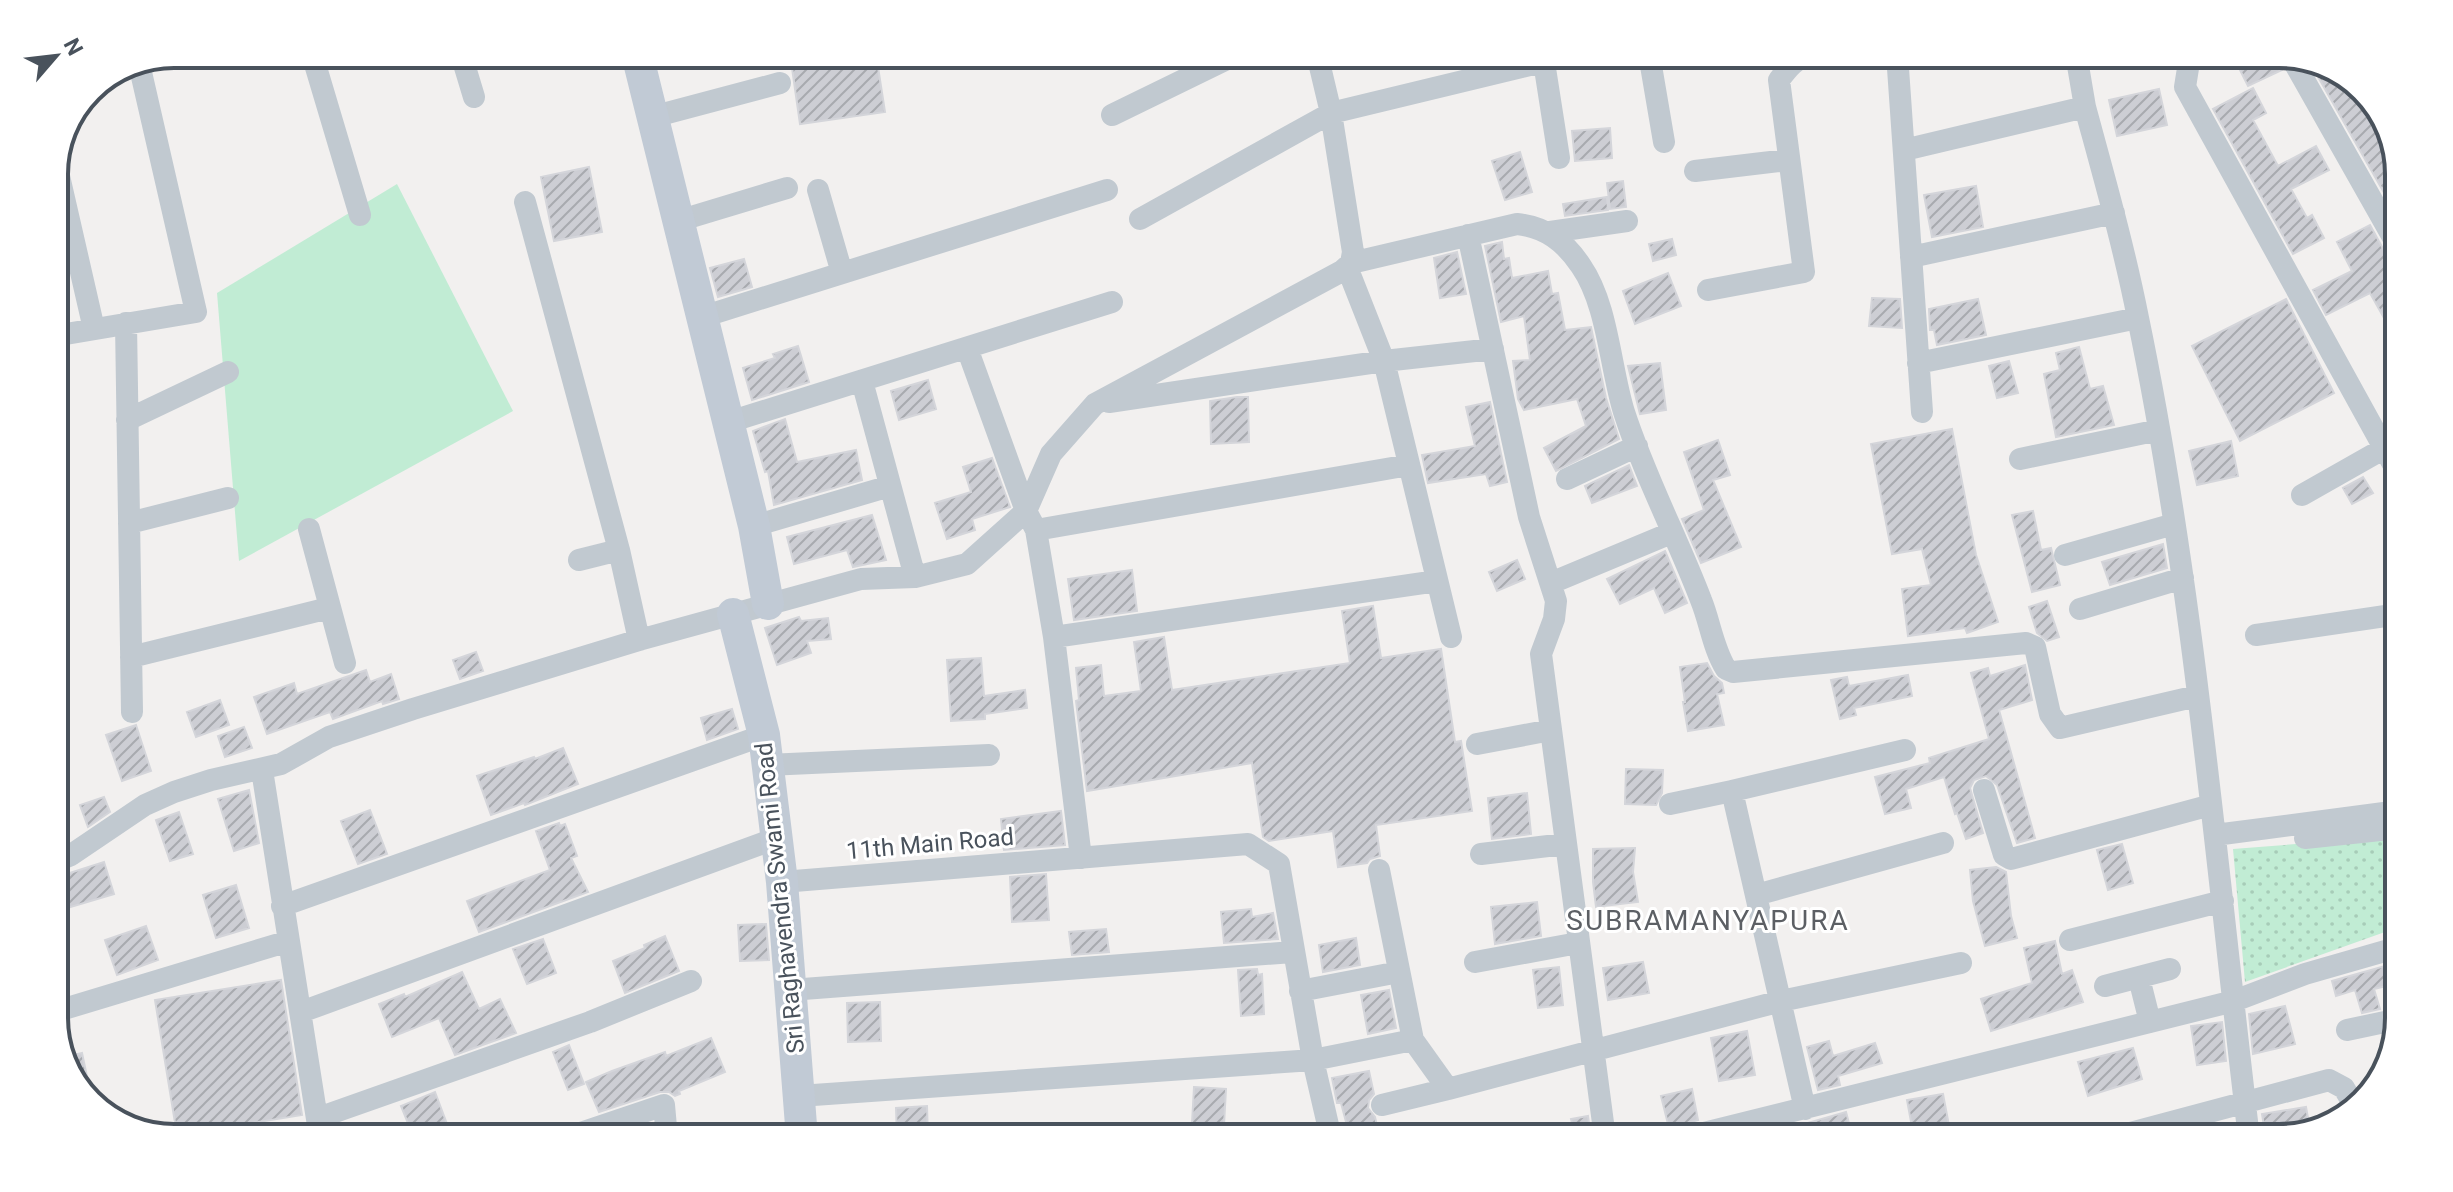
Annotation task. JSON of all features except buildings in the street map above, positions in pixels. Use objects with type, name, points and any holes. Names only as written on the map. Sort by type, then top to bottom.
[{"type":"street","points":[[316,68],[360,215]]},
{"type":"street","points":[[465,68],[474,97]]},
{"type":"street","points":[[640,68],[754,526],[768,604]]},
{"type":"street","points":[[1112,115],[1208,68]]},
{"type":"street","points":[[1320,68],[1331,113],[1353,252],[1349,265],[1384,361],[1451,637]]},
{"type":"street","points":[[1140,219],[1331,113],[1514,68]]},
{"type":"street","points":[[1559,68],[1559,158]]},
{"type":"street","points":[[1651,68],[1664,142]]},
{"type":"street","points":[[1708,290],[1804,272],[1779,80],[1787,68]]},
{"type":"street","points":[[1898,68],[1922,412]]},
{"type":"street","points":[[2078,68],[2085,107],[2138,318],[2183,578],[2247,1124]]},
{"type":"street","points":[[2188,68],[2185,87],[2385,432]]},
{"type":"street","points":[[2298,70],[2385,223]]},
{"type":"street","points":[[68,334],[196,312],[141,74]]},
{"type":"street","points":[[652,117],[780,83]]},
{"type":"street","points":[[1904,150],[2085,107]]},
{"type":"street","points":[[1695,171],[1788,160]]},
{"type":"street","points":[[678,221],[787,188]]},
{"type":"street","points":[[818,190],[842,273]]},
{"type":"street","points":[[702,317],[1107,190]]},
{"type":"street","points":[[525,202],[619,550],[639,640]]},
{"type":"street","points":[[1911,257],[2114,213]]},
{"type":"street","points":[[68,215],[94,329]]},
{"type":"street","points":[[1550,232],[1627,221]]},
{"type":"street","points":[[1031,520],[1051,454],[1095,404],[1349,265],[1517,224],[1534,225],[1550,232],[1581,266],[1594,290],[1624,412],[1671,533],[1701,598],[1726,669],[1733,672],[2026,643],[2035,647],[2050,714],[2060,728],[2197,696]]},
{"type":"street","points":[[1468,235],[1529,517],[1556,608],[1541,654],[1603,1124]]},
{"type":"street","points":[[729,422],[1112,302]]},
{"type":"street","points":[[1918,363],[2138,318]]},
{"type":"street","points":[[126,323],[132,712]]},
{"type":"street","points":[[967,348],[1031,520],[1054,637],[1081,858]]},
{"type":"street","points":[[1095,404],[1384,361],[1493,349]]},
{"type":"street","points":[[127,420],[228,372]]},
{"type":"street","points":[[862,381],[915,577]]},
{"type":"street","points":[[2020,459],[2159,430]]},
{"type":"street","points":[[1567,479],[1637,446]]},
{"type":"street","points":[[2302,495],[2385,448]]},
{"type":"street","points":[[68,856],[145,805],[211,780],[281,764],[329,737],[349,730],[639,640],[861,579],[915,577],[967,564],[1031,520],[1409,465]]},
{"type":"street","points":[[754,526],[890,486]]},
{"type":"street","points":[[129,523],[228,498]]},
{"type":"street","points":[[2065,555],[2174,524]]},
{"type":"street","points":[[309,529],[345,663]]},
{"type":"street","points":[[1551,583],[1671,533]]},
{"type":"street","points":[[579,560],[619,550]]},
{"type":"street","points":[[2080,609],[2183,578]]},
{"type":"street","points":[[1054,637],[1437,581]]},
{"type":"street","points":[[131,657],[329,608]]},
{"type":"street","name":"Sri Raghavendra Swami Road","points":[[733,614],[766,750],[782,882],[801,1124]]},
{"type":"street","points":[[2256,635],[2385,616]]},
{"type":"street","points":[[1477,744],[1551,730]]},
{"type":"street","points":[[282,906],[766,750],[989,755]]},
{"type":"street","points":[[1670,804],[1905,750]]},
{"type":"street","points":[[262,770],[318,1124]]},
{"type":"street","points":[[1984,790],[2004,855],[2011,859],[2211,805]]},
{"type":"street","points":[[1732,791],[1805,1109]]},
{"type":"street","points":[[2216,841],[2385,813]]},
{"type":"street","points":[[2216,841],[2385,829]]},
{"type":"street","points":[[301,1012],[777,838]]},
{"type":"street","points":[[1756,895],[1943,843]]},
{"type":"street","name":"11th Main Road","points":[[782,882],[1248,844],[1279,864],[1300,991],[1328,1124]]},
{"type":"street","points":[[1481,854],[1565,844]]},
{"type":"street","points":[[1379,870],[1413,1040],[1448,1089]]},
{"type":"street","points":[[2070,940],[2223,901]]},
{"type":"street","points":[[68,1008],[289,941]]},
{"type":"street","points":[[1475,962],[1578,943]]},
{"type":"street","points":[[1742,1124],[2234,1001],[2305,974],[2385,951]]},
{"type":"street","points":[[790,990],[1293,952]]},
{"type":"street","points":[[1382,1105],[1592,1053],[1781,1001],[1961,963]]},
{"type":"street","points":[[2105,986],[2170,969]]},
{"type":"street","points":[[1300,991],[1399,972]]},
{"type":"street","points":[[2139,978],[2150,1022]]},
{"type":"street","points":[[329,1124],[691,981]]},
{"type":"street","points":[[2347,1030],[2385,1022]]},
{"type":"street","points":[[799,1096],[1313,1060],[1413,1040]]},
{"type":"street","points":[[2165,1124],[2329,1080],[2344,1088],[2350,1098]]},
{"type":"street","points":[[608,1124],[664,1105],[666,1124]]},
{"type":"green space","points":[[397,184],[513,411],[239,561],[217,293]]},
{"type":"green space","points":[[2385,837],[2385,932],[2245,982],[2233,849]]},
{"type":"district","name":"SUBRAMANYAPURA","points":[[1708,920]]}]
